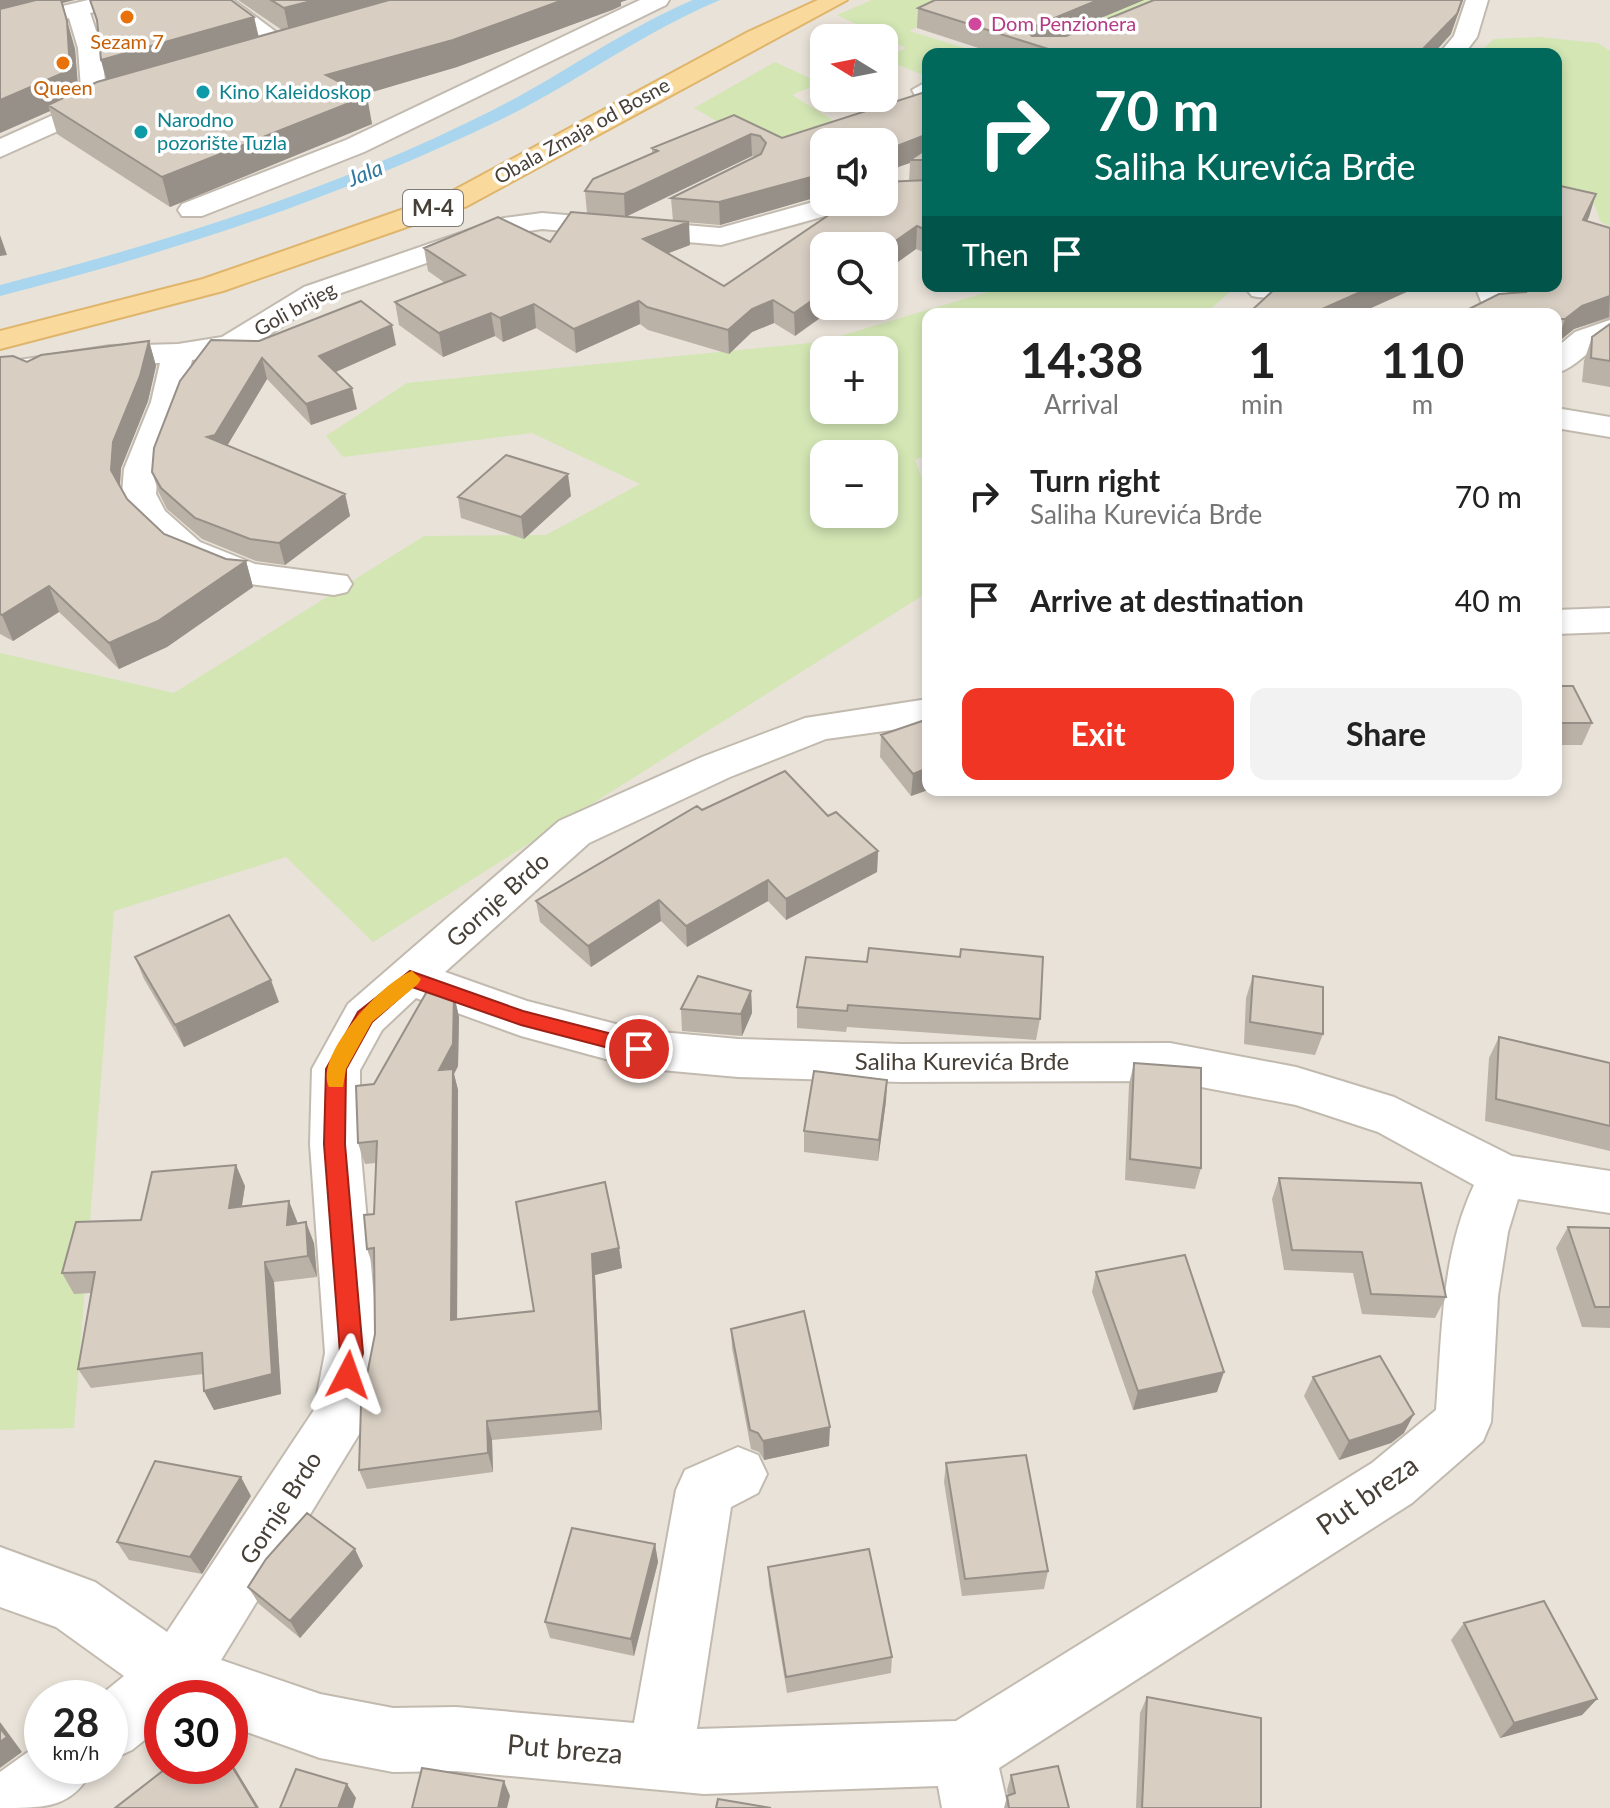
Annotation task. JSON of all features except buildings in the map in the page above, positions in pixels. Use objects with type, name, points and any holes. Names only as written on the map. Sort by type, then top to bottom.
[{"type":"main road","name":"Obala Zmaja od Bosne","points":[[0,318],[286,241],[435,186],[730,29],[794,0]]},
{"type":"main road","name":"Obala Zmaja od Bosne","points":[[0,340],[213,285],[310,254],[457,200],[756,37],[836,0]]},
{"type":"street","points":[[218,0],[287,49]]},
{"type":"street","points":[[192,210],[355,146],[658,0]]},
{"type":"street","points":[[1456,48],[1465,37],[1477,0]]},
{"type":"street","points":[[0,28],[109,1]]},
{"type":"street","points":[[78,11],[90,48],[95,103]]},
{"type":"street","points":[[257,57],[316,40]]},
{"type":"street","points":[[0,149],[95,103],[125,95]]},
{"type":"street","points":[[632,228],[672,208]]},
{"type":"street","name":"Goli brijeg","points":[[0,372],[110,355],[178,353],[231,345],[314,293],[504,226],[542,221],[721,237],[810,212]]},
{"type":"street","points":[[1562,359],[1586,338],[1610,329]]},
{"type":"street","points":[[178,353],[167,402],[141,469],[139,494],[150,516],[187,550],[248,574],[334,584]]},
{"type":"street","points":[[1562,419],[1610,427]]},
{"type":"street","points":[[1562,622],[1610,620]]},
{"type":"street","name":"Gornje Brdo","points":[[128,1713],[175,1675],[341,1418],[352,1353],[335,1144],[336,1069],[365,1017],[574,832],[716,767],[819,727],[922,713]]},
{"type":"street","name":"Saliha Kurevića Brđe","points":[[410,978],[521,1018],[639,1049],[738,1058],[901,1063],[1170,1062],[1296,1086],[1394,1117],[1503,1176]]},
{"type":"street","points":[[1503,1176],[1610,1192]]},
{"type":"street","name":"Put breza","points":[[0,1577],[74,1603],[175,1675],[320,1726],[393,1740],[456,1739],[704,1762],[969,1781],[1392,1483],[1463,1422],[1474,1279],[1492,1197],[1503,1176]]},
{"type":"street","points":[[660,1758],[705,1490],[738,1474]]},
{"type":"street","points":[[6,1808],[38,1784]]},
{"type":"shaded area","points":[[0,0],[1610,0],[1610,1808],[0,1808]]},
{"type":"green space","points":[[872,0],[970,0],[909,31],[965,48],[922,48],[922,75],[898,65],[898,52],[906,48],[898,44],[898,24],[856,24],[837,15]]},
{"type":"green space","points":[[1131,0],[1159,0],[1106,26],[1038,48],[993,48],[1085,24]]},
{"type":"green space","points":[[1539,37],[1598,43],[1610,51],[1610,227],[1600,221],[1595,205],[1562,192],[1562,48],[1484,48],[1494,39]]},
{"type":"green space","points":[[775,62],[810,78],[810,87],[792,95],[810,106],[810,112],[819,112],[834,121],[810,128],[764,149],[694,108]]},
{"type":"green space","points":[[988,292],[1229,292],[1212,308],[934,308]]},
{"type":"green space","points":[[922,312],[922,457],[915,460],[922,479],[922,596],[373,942],[286,857],[114,911],[74,1428],[0,1430],[0,653],[174,693],[424,536],[546,535],[640,484],[532,433],[343,457],[326,436],[407,383],[810,343],[810,424],[898,424],[898,336],[840,336]]},
{"type":"water","name":"Jala","points":[[693,0],[720,0],[664,27],[529,105],[441,147],[256,220],[129,261],[0,296],[0,285],[188,232],[372,165],[491,111],[641,25]]},
{"type":"slow traffic","points":[[336,1081],[336,1069],[365,1017],[412,979]]},
{"type":"place","name":"Sezam 7","points":[[127,17]]},
{"type":"place","name":"Dom Penzionera","points":[[975,24]]},
{"type":"place","name":"Queen","points":[[63,63]]},
{"type":"place","name":"Kino Kaleidoskop","points":[[203,92]]},
{"type":"place","name":"Narodno pozorište Tuzla","points":[[141,132]]},
{"type":"route","points":[[348,1375],[352,1353],[335,1144],[336,1069],[365,1017],[410,978],[521,1018],[639,1049]]}]
